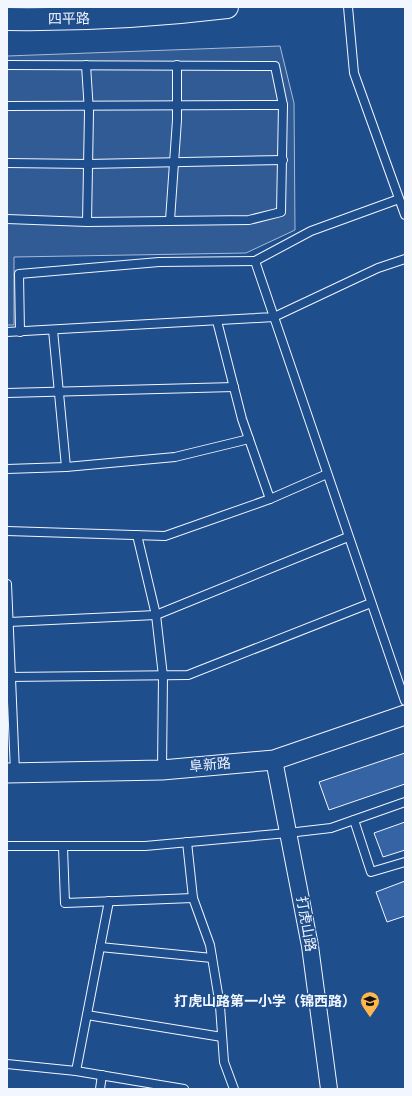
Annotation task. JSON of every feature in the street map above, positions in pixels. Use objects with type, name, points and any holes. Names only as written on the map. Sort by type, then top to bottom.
[{"type":"main road","name":"四平路","points":[[7,19],[82,20],[180,13],[227,7]]},
{"type":"street","name":"阜新路","points":[[11,772],[162,770],[274,760],[405,715]]},
{"type":"street","name":"打虎山路","points":[[274,760],[310,946],[329,1089]]},
{"type":"lane","points":[[348,7],[354,73],[405,215]]},
{"type":"lane","points":[[7,65],[275,66],[283,105],[281,212],[249,220],[87,222],[7,219]]},
{"type":"lane","points":[[170,220],[177,106],[177,65]]},
{"type":"lane","points":[[86,66],[89,106],[87,222]]},
{"type":"lane","points":[[7,106],[283,105]]},
{"type":"lane","points":[[7,163],[88,164],[283,160]]},
{"type":"lane","points":[[20,332],[19,274],[159,262],[255,261],[311,231],[399,199]]},
{"type":"lane","points":[[7,332],[274,317],[378,268],[405,259]]},
{"type":"lane","points":[[255,261],[405,701]]},
{"type":"lane","points":[[217,321],[249,439],[270,499]]},
{"type":"lane","points":[[53,330],[66,468]]},
{"type":"lane","points":[[7,392],[234,387]]},
{"type":"lane","points":[[7,469],[66,468],[175,457],[249,439]]},
{"type":"lane","points":[[7,531],[165,536],[270,499],[327,474]]},
{"type":"lane","points":[[138,535],[156,615],[163,676],[162,770]]},
{"type":"lane","points":[[9,622],[156,615],[348,537]]},
{"type":"lane","points":[[7,584],[11,772]]},
{"type":"lane","points":[[8,677],[188,675],[371,603]]},
{"type":"lane","points":[[7,846],[145,846],[288,833],[331,828],[405,802]]},
{"type":"lane","points":[[354,820],[371,872],[405,862]]},
{"type":"lane","points":[[187,842],[192,898],[210,944],[220,1006],[224,1062],[234,1089]]},
{"type":"lane","points":[[63,846],[65,903],[192,898]]},
{"type":"lane","points":[[76,1071],[109,901]]},
{"type":"lane","points":[[100,947],[212,958]]},
{"type":"lane","points":[[87,1015],[222,1037]]},
{"type":"lane","points":[[7,1064],[76,1071],[184,1089]]},
{"type":"lane","points":[[100,1089],[102,1075]]},
{"type":"shaded area","points":[[280,46],[294,103],[295,230],[246,253],[14,257],[14,325],[7,325],[7,56]]},
{"type":"building","points":[[405,753],[405,784],[329,810],[319,782]]},
{"type":"building","points":[[405,822],[405,850],[383,857],[374,833]]},
{"type":"building","points":[[405,881],[405,916],[387,922],[376,892]]},
{"type":"place","name":"打虎山路第一小学（锦西路）","points":[[370,1018]]}]
